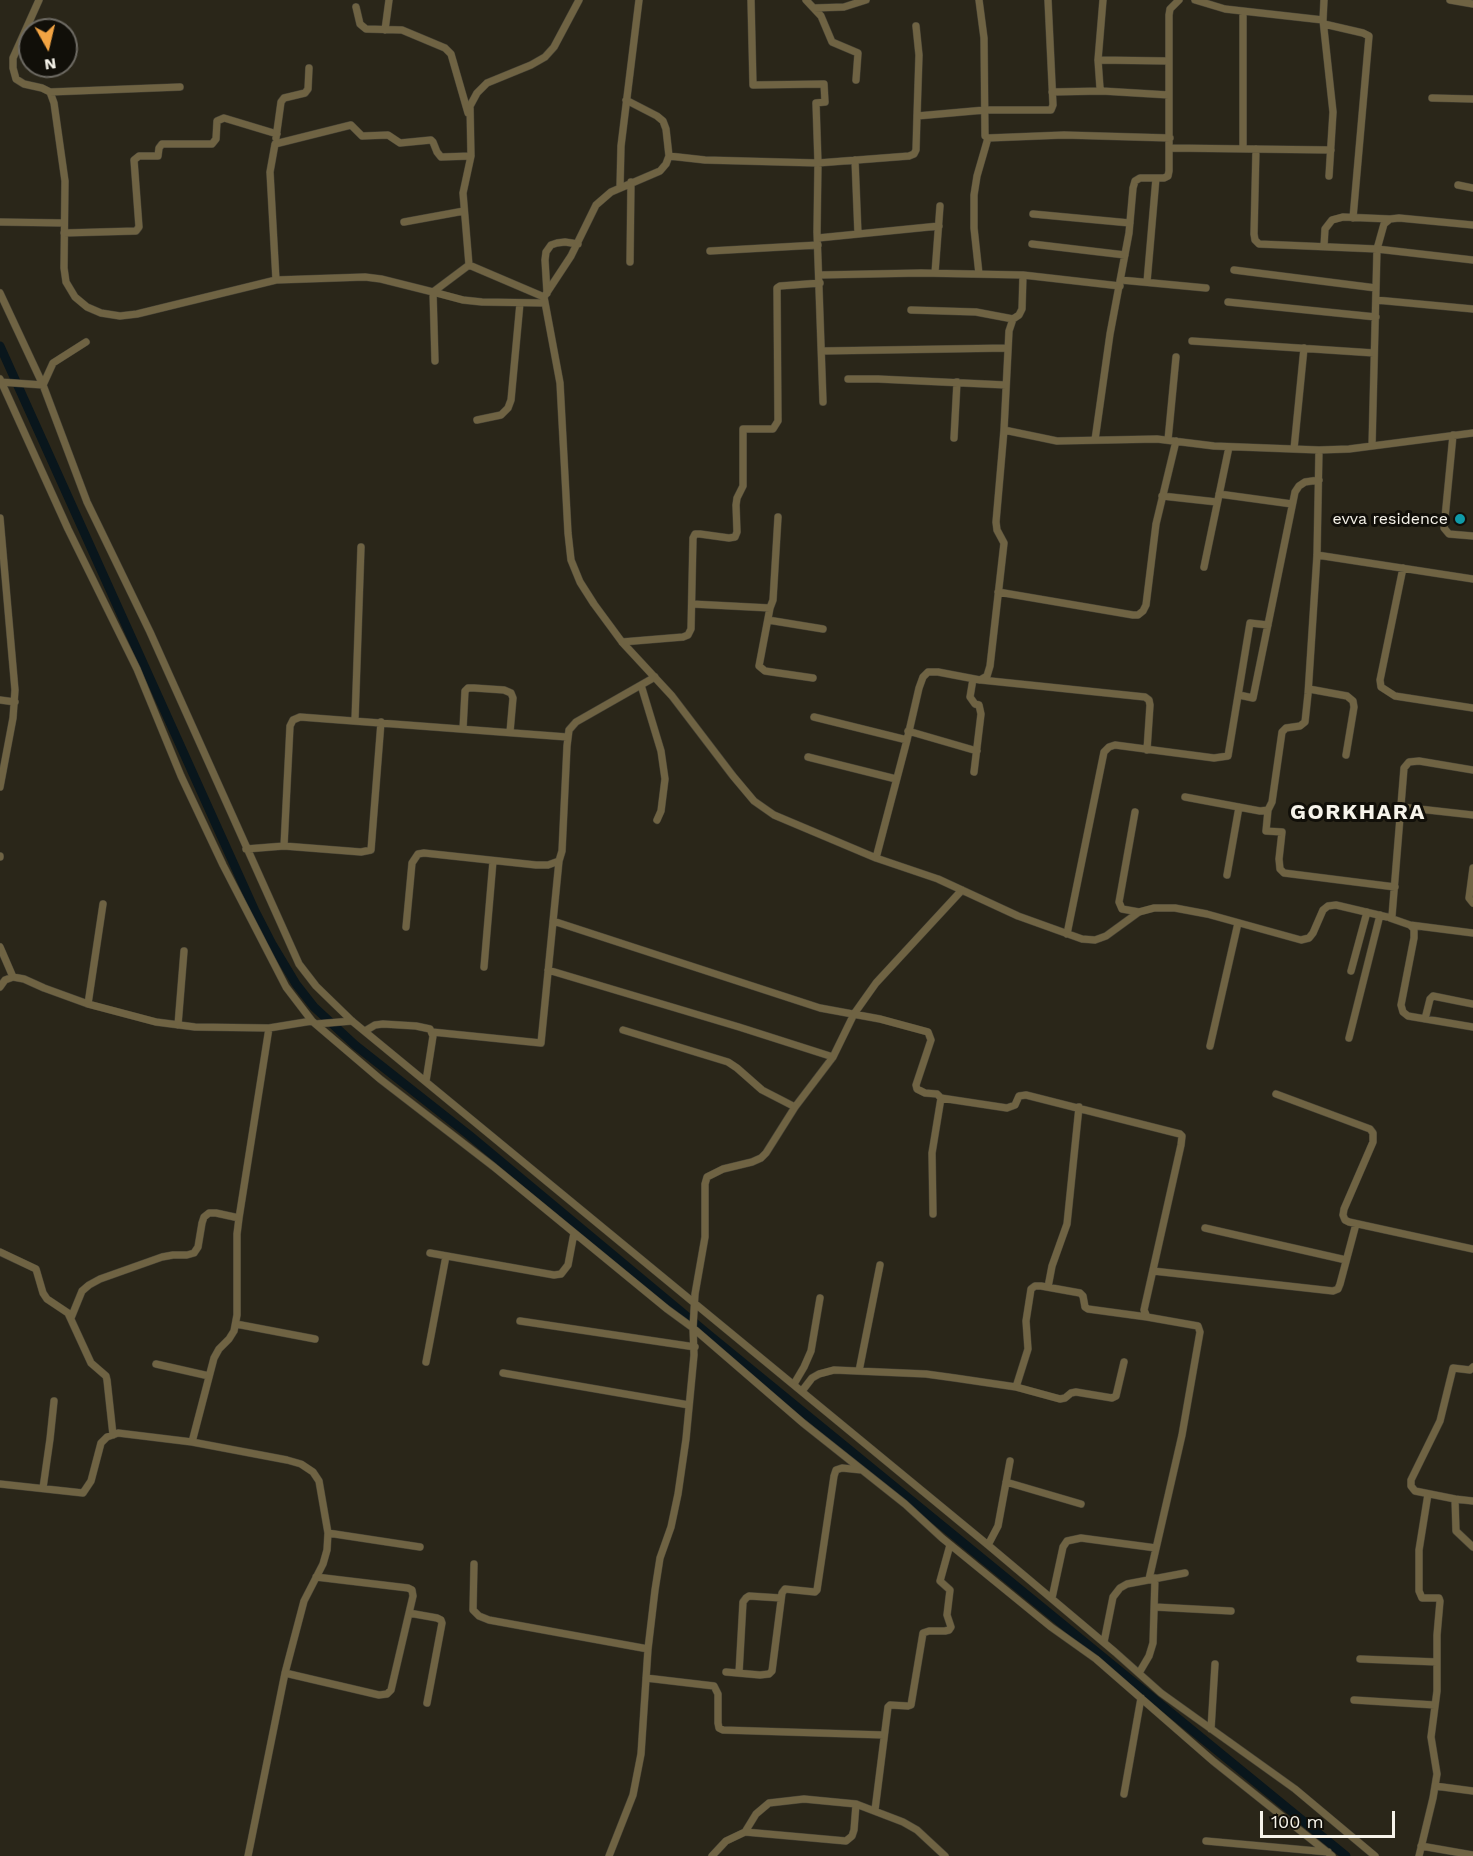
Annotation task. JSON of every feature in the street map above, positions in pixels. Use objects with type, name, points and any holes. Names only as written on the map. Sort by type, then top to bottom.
[{"type":"street","points":[[39,0],[13,58],[16,79],[24,84],[50,92],[180,87]]},
{"type":"street","points":[[386,30],[389,0]]},
{"type":"street","points":[[470,265],[463,193],[471,156],[470,106],[477,93],[487,82],[531,65],[545,57],[554,47],[579,0]]},
{"type":"street","points":[[620,187],[621,146],[639,0]]},
{"type":"street","points":[[751,0],[753,85],[824,84],[825,102],[816,103],[823,402]]},
{"type":"street","points":[[806,0],[825,23],[832,42],[858,53],[856,80]]},
{"type":"street","points":[[814,8],[844,7],[866,0]]},
{"type":"street","points":[[979,0],[984,38],[985,136],[988,138]]},
{"type":"street","points":[[917,116],[985,110],[1051,110],[1053,105],[1048,0]]},
{"type":"street","points":[[1102,91],[1098,60],[1103,0]]},
{"type":"street","points":[[1095,440],[1135,181],[1140,178],[1168,176],[1170,9],[1179,0]]},
{"type":"street","points":[[1195,0],[1216,7],[1323,22],[1369,36],[1353,218]]},
{"type":"street","points":[[1324,0],[1323,22],[1333,112],[1329,176]]},
{"type":"street","points":[[1450,0],[1473,4]]},
{"type":"street","points":[[356,7],[360,24],[366,29],[402,30],[445,48],[451,54],[470,121]]},
{"type":"street","points":[[1243,11],[1243,149]]},
{"type":"street","points":[[669,156],[705,160],[818,163],[914,154],[919,64],[916,26]]},
{"type":"street","points":[[1098,60],[1168,61]]},
{"type":"street","points":[[276,280],[270,172],[281,102],[284,98],[305,93],[308,89],[309,68]]},
{"type":"street","points":[[1052,92],[1102,91],[1169,95]]},
{"type":"street","points":[[50,92],[54,104],[65,181],[64,268],[66,282],[75,297],[87,307],[101,313],[120,316],[137,314],[276,280],[381,279],[463,300],[520,303],[546,298],[578,244],[596,205],[603,197],[620,187],[660,171],[666,164],[669,156],[663,121],[626,100]]},
{"type":"street","points":[[1432,98],[1473,99]]},
{"type":"street","points":[[64,233],[136,231],[139,227],[134,160],[139,156],[158,156],[162,144],[212,144],[216,139],[217,121],[224,118],[277,134]]},
{"type":"street","points":[[275,144],[351,125],[362,136],[388,135],[400,143],[431,140],[441,157],[471,156]]},
{"type":"street","points":[[988,138],[1064,135],[1170,138]]},
{"type":"street","points":[[979,274],[974,228],[974,195],[988,138]]},
{"type":"street","points":[[1170,148],[1331,150]]},
{"type":"street","points":[[1256,149],[1255,240],[1259,244],[1377,249],[1473,261]]},
{"type":"street","points":[[855,160],[858,234]]},
{"type":"street","points":[[1147,282],[1156,178]]},
{"type":"street","points":[[630,262],[631,182]]},
{"type":"street","points":[[1458,185],[1473,188]]},
{"type":"street","points":[[935,273],[940,206]]},
{"type":"street","points":[[404,222],[464,211]]},
{"type":"street","points":[[1033,214],[1130,223]]},
{"type":"street","points":[[1324,246],[1325,229],[1328,223],[1336,218],[1417,218],[1473,225]]},
{"type":"street","points":[[1372,446],[1377,249],[1384,224],[1390,219]]},
{"type":"street","points":[[0,222],[64,223]]},
{"type":"street","points":[[710,251],[818,242],[858,234],[939,226]]},
{"type":"street","points":[[578,244],[565,242],[551,245],[544,260],[546,298],[560,383],[571,560],[580,582],[622,642],[672,696],[754,801],[774,815],[876,858],[938,879],[1018,916],[1082,939],[1095,940],[1106,936],[1138,912],[1154,908],[1175,908],[1207,914],[1301,940],[1309,938],[1313,933],[1323,910],[1328,906],[1336,905],[1380,915],[1410,925],[1473,933]]},
{"type":"street","points":[[1032,244],[1125,255]]},
{"type":"street","points":[[433,292],[470,265]]},
{"type":"street","points":[[470,265],[546,298]]},
{"type":"street","points":[[1234,270],[1376,288]]},
{"type":"street","points":[[622,642],[688,635],[691,628],[692,548],[695,534],[735,537],[737,532],[736,505],[743,486],[743,429],[773,429],[778,421],[777,288],[780,286],[820,279],[935,273],[1023,275],[1120,283],[1147,282],[1206,288]]},
{"type":"street","points":[[977,679],[987,676],[990,666],[1004,543],[997,530],[996,522],[1009,331],[1013,319],[1022,309],[1023,275]]},
{"type":"street","points":[[433,292],[435,362]]},
{"type":"street","points":[[0,293],[40,384],[87,502],[150,632],[299,964],[316,986],[349,1021],[365,1031],[695,1302],[1052,1598],[1161,1693],[1295,1790],[1375,1856]]},
{"type":"street","points":[[1376,300],[1473,309]]},
{"type":"street","points":[[1228,302],[1376,317]]},
{"type":"street","points":[[477,420],[501,415],[508,408],[511,400],[520,303]]},
{"type":"street","points":[[911,310],[976,312],[1013,319]]},
{"type":"street","points":[[1192,341],[1374,353]]},
{"type":"street","points":[[40,384],[53,363],[86,342]]},
{"type":"street","points":[[822,351],[1008,348]]},
{"type":"street","points":[[1294,449],[1304,348]]},
{"type":"street","points":[[998,592],[1138,615],[1143,611],[1146,605],[1156,524],[1172,441],[1176,357]]},
{"type":"street","points":[[848,379],[1006,385]]},
{"type":"street","points":[[0,381],[40,384]]},
{"type":"street","points":[[0,381],[16,411],[68,529],[137,669],[181,776],[223,865],[286,987],[316,1023],[380,1079],[494,1167],[693,1328],[803,1423],[906,1504],[950,1545],[1051,1627],[1096,1659],[1213,1761],[1330,1854]]},
{"type":"street","points":[[954,438],[957,382]]},
{"type":"street","points":[[1004,430],[1057,441],[1172,441],[1229,447],[1319,450],[1349,449],[1473,433]]},
{"type":"street","points":[[1453,435],[1444,528],[1449,534],[1473,536]]},
{"type":"street","points":[[1204,567],[1229,447]]},
{"type":"street","points":[[1319,450],[1317,555],[1305,722],[1300,726],[1286,728],[1282,732],[1266,831],[1282,832],[1279,859],[1280,869],[1284,873],[1395,887]]},
{"type":"street","points":[[1239,694],[1253,698],[1295,492],[1305,482],[1319,480]]},
{"type":"street","points":[[1162,496],[1292,504]]},
{"type":"street","points":[[778,517],[773,600],[759,662],[765,671],[813,678]]},
{"type":"street","points":[[0,518],[15,679],[15,702],[4,748],[0,787]]},
{"type":"street","points":[[356,720],[361,547]]},
{"type":"street","points":[[1317,555],[1473,579]]},
{"type":"street","points":[[1403,568],[1380,680],[1381,687],[1395,696],[1473,708]]},
{"type":"street","points":[[692,604],[770,608]]},
{"type":"street","points":[[768,620],[823,629]]},
{"type":"street","points":[[1067,934],[1104,752],[1115,745],[1214,758],[1228,756],[1250,624],[1268,626]]},
{"type":"street","points":[[876,858],[919,688],[923,677],[928,672],[1145,698],[1149,700],[1150,705],[1147,750]]},
{"type":"street","points":[[365,1031],[375,1025],[383,1024],[427,1028],[432,1032],[541,1043],[559,861],[562,851],[569,730],[576,722],[655,677]]},
{"type":"street","points":[[974,772],[981,714],[979,705],[975,704],[970,697],[977,679]]},
{"type":"street","points":[[641,685],[661,751],[665,779],[661,811],[657,820]]},
{"type":"street","points":[[463,729],[465,691],[468,688],[474,688],[504,690],[511,693],[513,698],[510,732]]},
{"type":"street","points":[[1308,689],[1347,696],[1353,701],[1346,755]]},
{"type":"street","points":[[0,700],[15,702]]},
{"type":"street","points":[[284,846],[290,726],[293,720],[300,717],[567,737]]},
{"type":"street","points":[[814,717],[907,740]]},
{"type":"street","points":[[246,849],[284,846],[361,852],[371,850],[381,722]]},
{"type":"street","points":[[908,731],[977,751]]},
{"type":"street","points":[[808,757],[896,779]]},
{"type":"street","points":[[1390,918],[1394,913],[1404,768],[1409,762],[1419,761],[1473,770]]},
{"type":"street","points":[[1185,797],[1260,811],[1268,810]]},
{"type":"street","points":[[1227,875],[1239,807]]},
{"type":"street","points":[[1401,807],[1473,815]]},
{"type":"street","points":[[1135,812],[1119,902],[1122,909],[1138,912]]},
{"type":"street","points":[[406,927],[412,863],[418,854],[536,865],[548,865],[559,861]]},
{"type":"street","points":[[484,967],[493,861]]},
{"type":"street","points":[[1473,868],[1469,898],[1473,903]]},
{"type":"street","points":[[609,1856],[633,1795],[637,1777],[644,1723],[648,1649],[660,1558],[671,1527],[678,1494],[689,1405],[695,1302],[705,1237],[707,1177],[723,1169],[761,1158],[766,1153],[795,1107],[833,1057],[854,1014],[876,983],[962,890]]},
{"type":"street","points":[[88,1004],[103,904]]},
{"type":"street","points":[[1351,971],[1367,912]]},
{"type":"street","points":[[1349,1038],[1380,915]]},
{"type":"street","points":[[553,921],[811,1005],[928,1032],[931,1040],[916,1085],[916,1089],[925,1093],[937,1094],[941,1098],[1007,1108],[1015,1105],[1019,1096],[1026,1095],[1180,1134],[1182,1136],[1181,1145],[1144,1310],[1147,1317]]},
{"type":"street","points":[[1210,1046],[1238,922]]},
{"type":"street","points":[[1410,925],[1414,929],[1414,938],[1401,1005],[1403,1012],[1408,1016],[1473,1027]]},
{"type":"street","points":[[0,947],[13,977]]},
{"type":"street","points":[[178,1025],[184,951]]},
{"type":"street","points":[[548,970],[833,1057]]},
{"type":"street","points":[[0,987],[5,980],[13,977],[88,1004],[156,1022],[178,1025],[269,1028],[349,1021]]},
{"type":"street","points":[[1425,1019],[1430,999],[1433,996],[1473,1004]]},
{"type":"street","points":[[192,1442],[214,1358],[229,1339],[236,1324],[238,1218],[269,1028]]},
{"type":"street","points":[[623,1030],[728,1062],[762,1090],[795,1107]]},
{"type":"street","points":[[426,1081],[432,1032]]},
{"type":"street","points":[[1276,1094],[1374,1132],[1373,1142],[1344,1209],[1345,1220],[1473,1249]]},
{"type":"street","points":[[933,1214],[932,1153],[941,1098]]},
{"type":"street","points":[[1048,1287],[1052,1266],[1067,1224],[1078,1107]]},
{"type":"street","points":[[71,1317],[82,1291],[100,1279],[162,1257],[194,1253],[198,1247],[204,1217],[209,1213],[238,1218]]},
{"type":"street","points":[[1153,1271],[1333,1292],[1340,1284],[1356,1224]]},
{"type":"street","points":[[1205,1228],[1346,1260]]},
{"type":"street","points":[[430,1253],[554,1275],[561,1274],[568,1265],[573,1233]]},
{"type":"street","points":[[0,1252],[36,1269],[47,1299],[64,1309],[71,1317],[91,1363],[106,1376],[113,1435]]},
{"type":"street","points":[[426,1362],[446,1256]]},
{"type":"street","points":[[859,1371],[880,1266]]},
{"type":"street","points":[[1016,1387],[1028,1349],[1026,1321],[1031,1289],[1035,1286],[1080,1293],[1088,1309],[1198,1326],[1200,1332],[1182,1435],[1156,1548],[1152,1579],[1155,1607],[1153,1643],[1149,1656],[1139,1673]]},
{"type":"street","points":[[794,1384],[811,1351],[820,1298]]},
{"type":"street","points":[[520,1321],[694,1347]]},
{"type":"street","points":[[236,1324],[315,1339]]},
{"type":"street","points":[[802,1391],[812,1378],[834,1370],[926,1374],[1016,1387],[1060,1399],[1076,1392],[1112,1398],[1116,1396],[1124,1362]]},
{"type":"street","points":[[156,1364],[209,1376]]},
{"type":"street","points":[[1473,1367],[1470,1370],[1452,1368],[1440,1421],[1411,1480],[1411,1486],[1415,1491],[1473,1501]]},
{"type":"street","points":[[503,1373],[689,1405]]},
{"type":"street","points":[[42,1488],[54,1401]]},
{"type":"street","points":[[0,1484],[83,1493],[91,1480],[101,1443],[107,1437],[118,1433],[192,1442],[287,1460],[301,1464],[313,1472],[319,1481],[328,1533],[327,1550],[304,1601],[285,1673],[248,1856]]},
{"type":"street","points":[[988,1545],[998,1526],[1010,1461]]},
{"type":"street","points":[[726,1672],[760,1675],[769,1674],[772,1671],[782,1593],[785,1589],[815,1593],[818,1590],[836,1470],[839,1468],[862,1470]]},
{"type":"street","points":[[1006,1482],[1081,1504]]},
{"type":"street","points":[[1419,1856],[1437,1774],[1431,1737],[1436,1705],[1440,1601],[1438,1598],[1422,1598],[1419,1591],[1419,1550],[1428,1494]]},
{"type":"street","points":[[1455,1499],[1456,1532],[1473,1547]]},
{"type":"street","points":[[328,1533],[420,1547]]},
{"type":"street","points":[[1052,1598],[1063,1547],[1067,1541],[1081,1538],[1156,1548]]},
{"type":"street","points":[[875,1810],[888,1707],[890,1705],[911,1705],[923,1633],[945,1631],[951,1627],[947,1615],[950,1590],[940,1581],[950,1545]]},
{"type":"street","points":[[474,1564],[473,1610],[479,1616],[489,1620],[648,1649]]},
{"type":"street","points":[[1104,1642],[1113,1597],[1119,1588],[1126,1584],[1185,1574]]},
{"type":"street","points":[[285,1673],[379,1695],[387,1694],[391,1690],[414,1593],[408,1588],[316,1577]]},
{"type":"street","points":[[739,1673],[743,1602],[749,1596],[781,1598]]},
{"type":"street","points":[[1155,1607],[1232,1611]]},
{"type":"street","points":[[409,1613],[437,1618],[442,1623],[427,1703]]},
{"type":"street","points":[[1360,1659],[1437,1662]]},
{"type":"street","points":[[1211,1729],[1215,1664]]},
{"type":"street","points":[[646,1678],[714,1686],[718,1694],[719,1728],[723,1730],[884,1735]]},
{"type":"street","points":[[1124,1794],[1141,1698]]},
{"type":"street","points":[[1354,1700],[1436,1705]]},
{"type":"street","points":[[1435,1786],[1473,1791]]},
{"type":"street","points":[[745,1832],[756,1814],[769,1803],[804,1799],[856,1804],[875,1810],[917,1830],[945,1856]]},
{"type":"street","points":[[712,1856],[726,1841],[745,1832],[846,1841],[852,1836],[854,1830],[856,1804]]},
{"type":"street","points":[[1206,1841],[1330,1854]]},
{"type":"street","points":[[1421,1846],[1473,1855]]},
{"type":"waterway","points":[[0,346],[255,911],[296,984],[314,1007],[355,1045],[469,1135],[709,1335],[1346,1856]]},
{"type":"place","name":"evva residence","points":[[1460,519]]},
{"type":"district","name":"GORKHARA","points":[[1358,813]]}]
